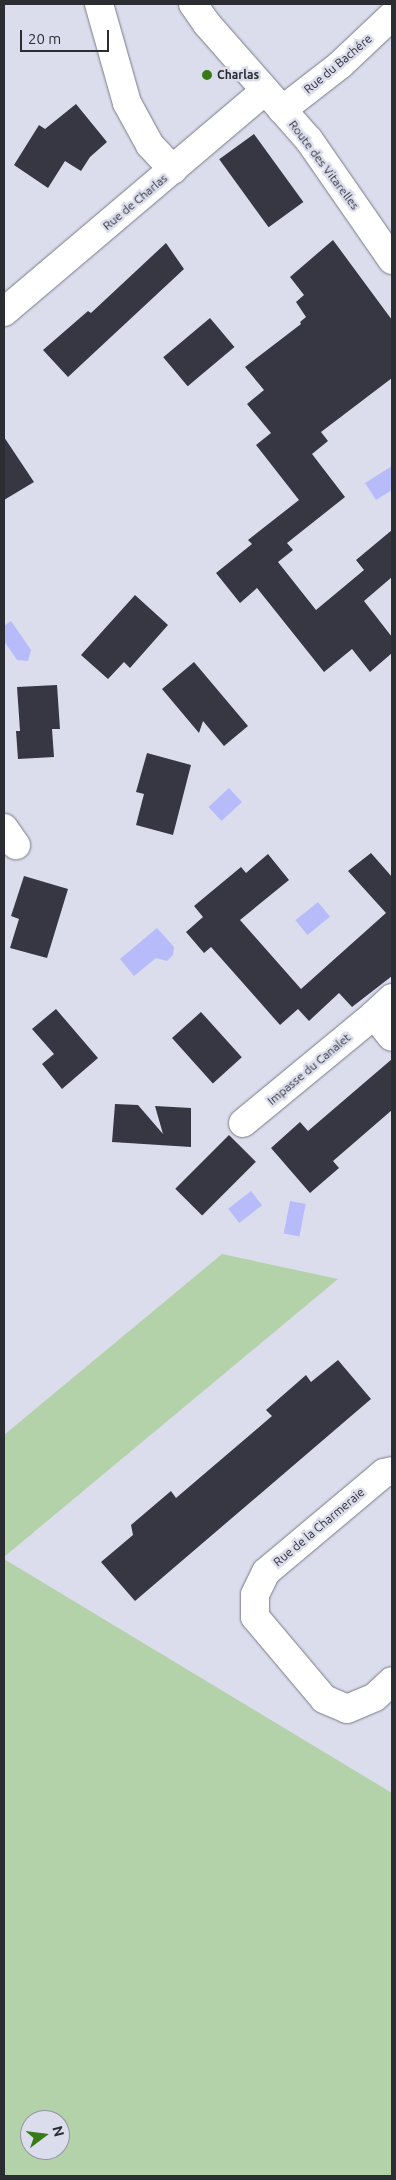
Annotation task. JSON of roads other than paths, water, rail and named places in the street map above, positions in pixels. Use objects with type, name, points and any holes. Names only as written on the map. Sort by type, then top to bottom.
[{"type":"street","points":[[99,4],[127,103],[150,145],[173,170]]},
{"type":"street","name":"Route des Vitarelles","points":[[193,4],[309,140],[392,260]]},
{"type":"street","name":"Rue du Bachére","points":[[274,101],[340,65],[392,16]]},
{"type":"street","name":"Rue de Charlas","points":[[4,312],[173,170],[274,101]]},
{"type":"street","points":[[383,1007],[392,1037]]},
{"type":"street","name":"Impasse du Canalet","points":[[243,1123],[383,1007]]},
{"type":"street","name":"Rue de la Charmeraie","points":[[392,1471],[384,1472],[266,1572],[254,1595],[255,1617],[324,1699],[346,1709],[375,1697],[392,1682]]},
{"type":"water","points":[[392,466],[392,490],[376,500],[365,483]]},
{"type":"water","points":[[11,621],[31,650],[28,661],[17,660],[4,641],[4,626]]},
{"type":"water","points":[[229,788],[242,802],[221,821],[209,807]]},
{"type":"water","points":[[318,902],[330,917],[307,935],[295,920]]},
{"type":"water","points":[[157,928],[174,947],[173,955],[167,961],[156,958],[134,976],[120,959]]},
{"type":"water","points":[[251,1191],[262,1205],[239,1223],[228,1209]]},
{"type":"water","points":[[290,1201],[306,1204],[299,1236],[284,1233]]},
{"type":"place","name":"Charlas","points":[[207,75]]}]
